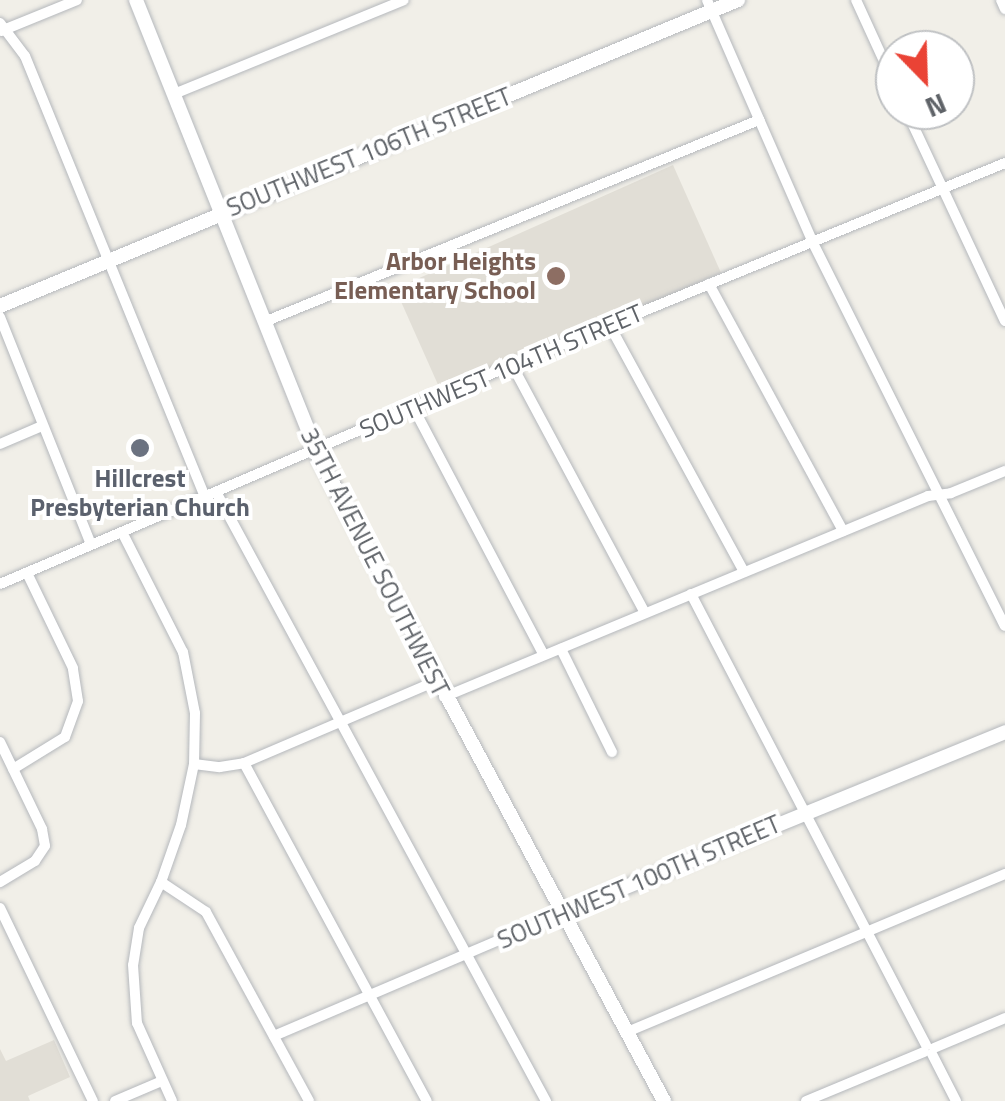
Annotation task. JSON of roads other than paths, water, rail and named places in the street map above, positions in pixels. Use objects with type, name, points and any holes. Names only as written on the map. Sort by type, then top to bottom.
[{"type":"street","points":[[77,0],[2,28],[25,56],[211,494],[340,721],[546,1101]]},
{"type":"street","name":"35TH AVENUE SOUTHWEST","points":[[136,0],[315,450],[444,697],[664,1101]]},
{"type":"street","points":[[174,94],[404,0]]},
{"type":"street","name":"SOUTHWEST 106TH STREET","points":[[0,306],[709,5],[738,0]]},
{"type":"street","points":[[856,0],[875,41]]},
{"type":"street","points":[[1001,0],[1005,8]]},
{"type":"street","points":[[709,5],[814,242],[1005,626]]},
{"type":"street","points":[[264,322],[759,120]]},
{"type":"street","points":[[915,130],[1005,321]]},
{"type":"street","name":"SOUTHWEST 104TH STREET","points":[[0,584],[512,365],[1005,163]]},
{"type":"street","points":[[709,284],[842,531]]},
{"type":"street","points":[[0,317],[91,545]]},
{"type":"street","points":[[610,326],[744,572]]},
{"type":"street","points":[[512,365],[645,613]]},
{"type":"street","points":[[414,407],[544,656]]},
{"type":"street","points":[[0,444],[42,426]]},
{"type":"street","points":[[444,697],[842,531],[1005,471]]},
{"type":"street","points":[[122,532],[182,652],[195,712],[194,764],[181,824],[162,882],[134,944],[132,976],[137,1023],[172,1101]]},
{"type":"street","points":[[13,769],[66,737],[76,718],[76,680],[27,573]]},
{"type":"street","points":[[692,594],[956,1101]]},
{"type":"street","points":[[560,649],[612,752]]},
{"type":"street","points":[[194,764],[220,767],[244,763],[436,681]]},
{"type":"street","name":"SOUTHWEST 100TH STREET","points":[[274,1036],[1005,732]]},
{"type":"street","points":[[0,742],[42,828],[45,846],[36,860],[0,882]]},
{"type":"street","points":[[244,763],[427,1101]]},
{"type":"street","points":[[627,1032],[1005,874]]},
{"type":"street","points":[[162,882],[206,912],[309,1101]]},
{"type":"street","points":[[0,908],[6,935],[93,1101]]},
{"type":"street","points":[[806,1101],[1005,1018]]},
{"type":"street","points":[[114,1101],[162,1081]]},
{"type":"place","name":"Arbor Heights Elementary School","points":[[556,276]]},
{"type":"place","name":"Hillcrest Presbyterian Church","points":[[140,448]]}]
